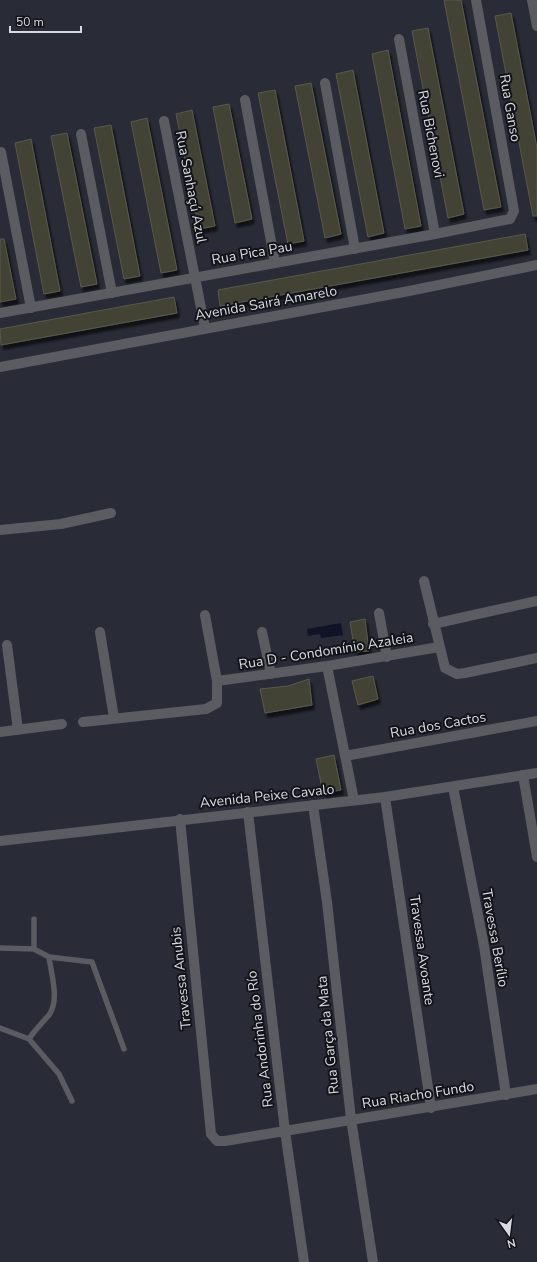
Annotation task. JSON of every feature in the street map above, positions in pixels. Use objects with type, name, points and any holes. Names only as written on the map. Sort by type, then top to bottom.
[{"type":"street","name":"Rua Ganso","points":[[476,0],[514,211],[510,219]]},
{"type":"street","points":[[532,0],[537,26]]},
{"type":"street","name":"Rua Bichenovi","points":[[399,39],[435,234]]},
{"type":"street","points":[[325,83],[355,249]]},
{"type":"street","points":[[245,100],[275,263]]},
{"type":"street","name":"Rua Sanhaçú Azul","points":[[164,121],[205,328]]},
{"type":"street","points":[[81,134],[112,293]]},
{"type":"street","points":[[1,152],[31,308]]},
{"type":"street","name":"Rua Pica Pau","points":[[0,313],[355,249],[510,219]]},
{"type":"street","name":"Avenida Sairá Amarelo","points":[[0,367],[410,291],[537,265]]},
{"type":"street","points":[[0,530],[61,524],[110,513]]},
{"type":"street","points":[[424,581],[433,624],[445,668],[457,674],[537,658]]},
{"type":"street","points":[[433,624],[537,601]]},
{"type":"street","points":[[379,613],[387,657]]},
{"type":"street","points":[[83,722],[206,709],[217,703],[217,681],[205,616]]},
{"type":"street","points":[[100,632],[114,718]]},
{"type":"street","points":[[262,632],[271,674]]},
{"type":"street","points":[[7,645],[18,730]]},
{"type":"street","name":"Rua D - Condomínio Azaleia","points":[[217,681],[387,657],[439,647]]},
{"type":"street","points":[[327,666],[354,800]]},
{"type":"street","name":"Rua dos Cactos","points":[[345,756],[537,721]]},
{"type":"street","points":[[0,732],[62,724]]},
{"type":"street","name":"Avenida Peixe Cavalo","points":[[0,841],[385,797],[537,773]]},
{"type":"street","points":[[523,775],[537,858]]},
{"type":"street","name":"Travessa Berílio","points":[[453,787],[484,946],[506,1095]]},
{"type":"street","name":"Travessa Avoante","points":[[385,797],[431,1108]]},
{"type":"street","name":"Rua Garça da Mata","points":[[313,805],[328,902],[352,1119],[373,1262]]},
{"type":"street","name":"Rua Andorinha do Río","points":[[248,812],[285,1131],[304,1262]]},
{"type":"street","name":"Travessa Anubis","points":[[180,820],[211,1134]]},
{"type":"street","name":"Rua Riacho Fundo","points":[[211,1134],[217,1141],[224,1142],[352,1119],[431,1108],[537,1090]]},
{"type":"lane","points":[[34,919],[34,949]]},
{"type":"lane","points":[[0,948],[34,949],[49,957],[92,962],[124,1049]]},
{"type":"lane","points":[[29,1039],[34,1030],[50,1014],[54,996],[49,957]]},
{"type":"lane","points":[[0,1028],[29,1039],[59,1074],[72,1101]]},
{"type":"water","points":[[341,623],[343,635],[321,638],[320,634],[308,636],[307,629]]},
{"type":"building","points":[[444,0],[461,0],[501,207],[484,210]]},
{"type":"building","points":[[511,13],[537,148],[537,216],[533,216],[495,16]]},
{"type":"building","points":[[428,28],[464,214],[448,218],[412,31]]},
{"type":"building","points":[[388,50],[421,226],[405,229],[372,54]]},
{"type":"building","points":[[353,70],[384,233],[368,237],[336,74]]},
{"type":"building","points":[[311,83],[341,234],[325,238],[295,86]]},
{"type":"building","points":[[275,90],[304,241],[288,244],[258,93]]},
{"type":"building","points":[[229,104],[252,219],[235,223],[213,107]]},
{"type":"building","points":[[192,110],[215,226],[199,229],[176,114]]},
{"type":"building","points":[[147,118],[177,270],[161,273],[131,122]]},
{"type":"building","points":[[111,125],[140,276],[124,279],[94,128]]},
{"type":"building","points":[[67,133],[97,284],[81,287],[51,136]]},
{"type":"building","points":[[31,139],[60,291],[44,294],[15,143]]},
{"type":"building","points":[[525,234],[528,250],[220,306],[218,290]]},
{"type":"building","points":[[0,239],[4,239],[16,299],[0,302]]},
{"type":"building","points":[[174,297],[177,313],[1,345],[0,329]]},
{"type":"building","points":[[365,619],[369,651],[355,652],[350,622]]},
{"type":"building","points":[[373,676],[378,699],[358,705],[352,681]]},
{"type":"building","points":[[309,679],[312,705],[265,713],[260,689],[288,686]]},
{"type":"building","points":[[334,755],[341,790],[323,793],[316,759]]}]
